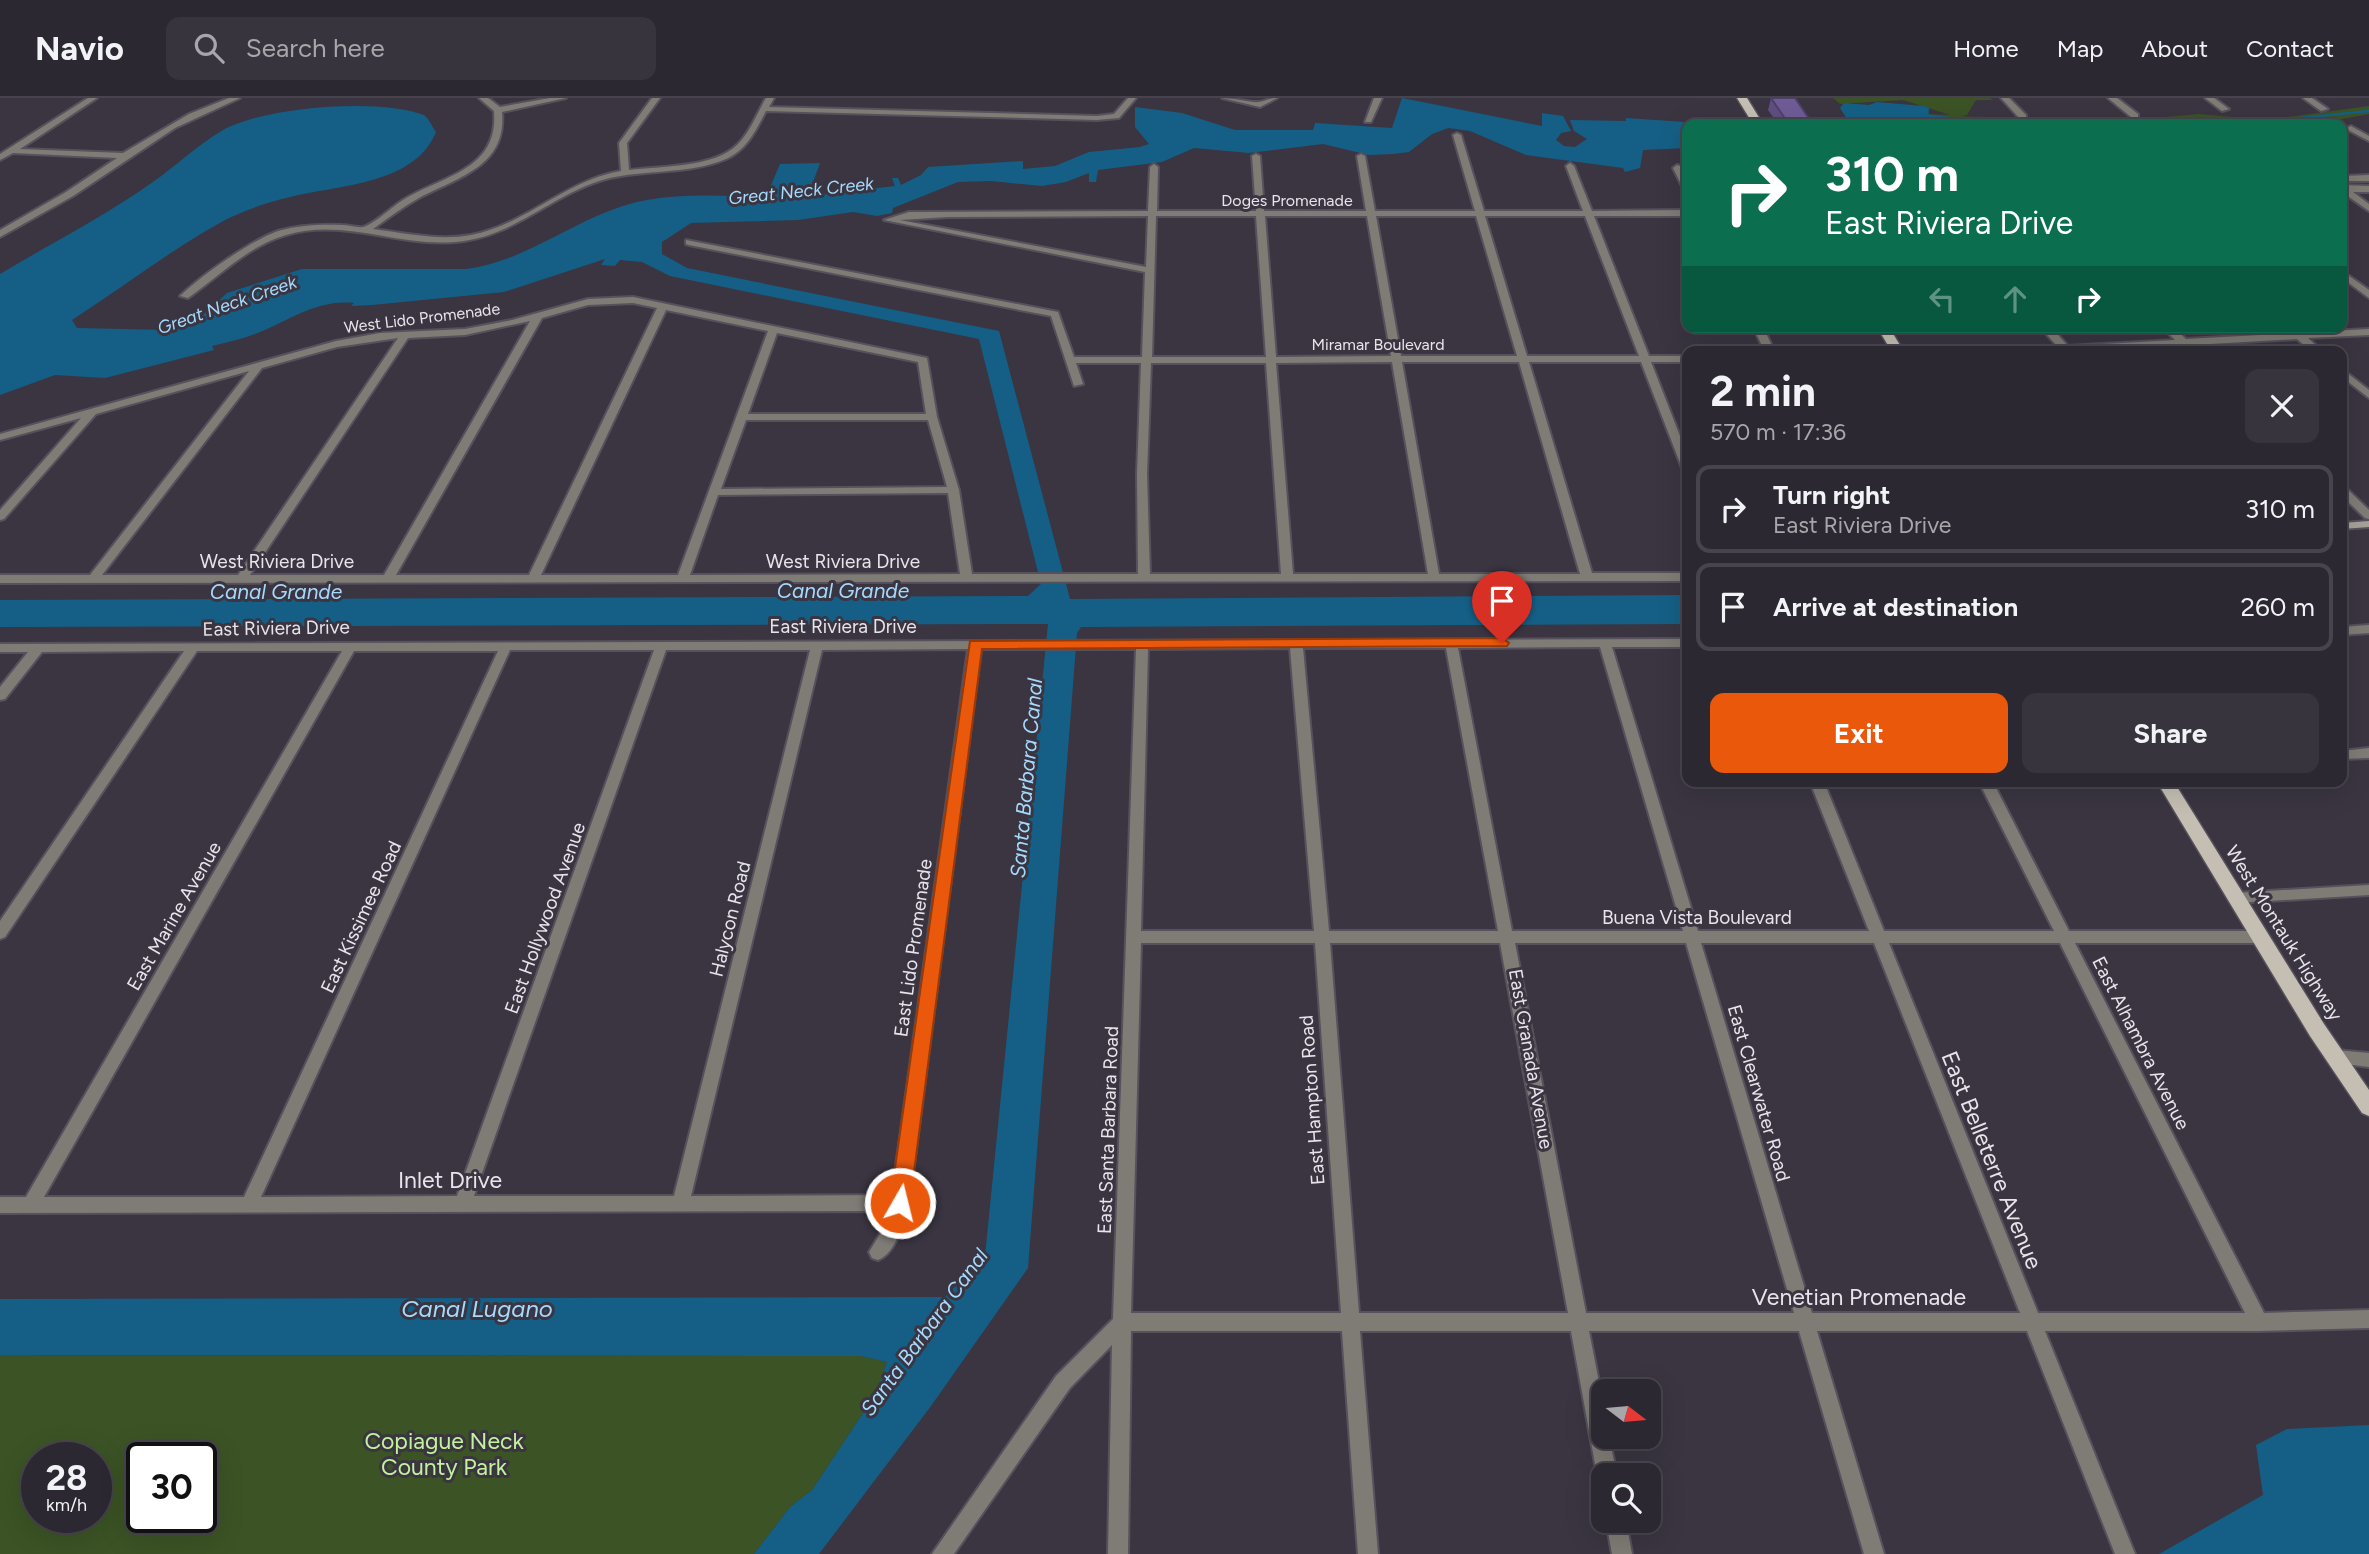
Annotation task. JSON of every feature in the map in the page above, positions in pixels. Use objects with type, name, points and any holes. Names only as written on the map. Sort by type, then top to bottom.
[{"type":"main road","points":[[1742,98],[1755,119]]},
{"type":"main road","name":"West Montauk Highway","points":[[2168,787],[2235,898],[2369,1107]]},
{"type":"street","points":[[0,158],[93,98]]},
{"type":"street","points":[[0,234],[76,190],[180,119],[236,98]]},
{"type":"street","points":[[363,232],[414,197],[471,168],[496,145],[501,132],[498,110],[483,98]]},
{"type":"street","points":[[498,110],[562,98]]},
{"type":"street","points":[[625,171],[623,143],[656,98]]},
{"type":"street","points":[[185,296],[266,240],[283,233],[315,228],[452,240],[484,235],[576,188],[625,171],[692,164],[729,154],[741,145],[770,98]]},
{"type":"street","points":[[763,109],[1116,117],[1132,98]]},
{"type":"street","points":[[1226,98],[1260,105],[1273,98]]},
{"type":"street","points":[[1368,120],[1378,98]]},
{"type":"street","points":[[2006,98],[2023,117]]},
{"type":"street","points":[[2112,98],[2135,116],[2135,119]]},
{"type":"street","points":[[2209,98],[2225,109]]},
{"type":"street","points":[[2307,98],[2324,109]]},
{"type":"street","points":[[2351,128],[2369,139]]},
{"type":"street","points":[[1457,135],[1587,576]]},
{"type":"street","points":[[13,151],[124,156]]},
{"type":"street","points":[[1256,156],[1287,577]]},
{"type":"street","points":[[1361,156],[1434,576]]},
{"type":"street","points":[[1570,166],[1682,455]]},
{"type":"street","points":[[1144,578],[1142,474],[1154,167]]},
{"type":"street","points":[[1677,168],[1682,178]]},
{"type":"street","points":[[2347,179],[2369,178]]},
{"type":"street","points":[[2347,190],[2369,189]]},
{"type":"street","points":[[2347,193],[2369,208]]},
{"type":"street","name":"Doges Promenade","points":[[1149,270],[888,220],[930,215],[1682,213]]},
{"type":"street","points":[[689,242],[1055,314],[1078,384]]},
{"type":"street","points":[[2347,278],[2369,295]]},
{"type":"street","name":"West Lido Promenade","points":[[0,437],[360,339],[492,328],[588,302],[633,300],[923,360],[932,417],[953,490],[967,578]]},
{"type":"street","points":[[533,579],[663,305]]},
{"type":"street","points":[[388,579],[539,314]]},
{"type":"street","points":[[682,579],[774,329]]},
{"type":"street","points":[[2133,346],[2369,332]]},
{"type":"street","points":[[2050,333],[2062,346]]},
{"type":"street","points":[[2173,333],[2187,346]]},
{"type":"street","points":[[2296,333],[2311,346]]},
{"type":"street","points":[[242,578],[404,336]]},
{"type":"street","name":"Miramar Boulevard","points":[[1069,360],[1682,359]]},
{"type":"street","points":[[93,579],[259,365]]},
{"type":"street","points":[[2347,376],[2369,395]]},
{"type":"street","points":[[0,517],[93,411]]},
{"type":"street","points":[[740,417],[932,417]]},
{"type":"street","points":[[714,492],[953,490]]},
{"type":"street","points":[[2347,495],[2369,516]]},
{"type":"street","points":[[2347,526],[2369,524]]},
{"type":"street","name":"West Riviera Drive","points":[[0,579],[1682,577]]},
{"type":"street","points":[[2347,631],[2369,629]]},
{"type":"street","name":"East Granada Avenue","points":[[1451,643],[1605,1463]]},
{"type":"street","name":"East Clearwater Road","points":[[1605,643],[1874,1554]]},
{"type":"street","name":"East Riviera Drive","points":[[0,648],[1682,643]]},
{"type":"street","name":"East Hampton Road","points":[[1296,644],[1322,938],[1368,1554]]},
{"type":"street","name":"East Hollywood Avenue","points":[[463,1203],[662,645]]},
{"type":"street","name":"Halycon Road","points":[[681,1201],[817,645]]},
{"type":"street","name":"East Lido Promenade","points":[[878,1252],[891,1232],[900,1203],[975,645]]},
{"type":"street","name":"East Santa Barbara Road","points":[[1118,1554],[1122,1322],[1142,645]]},
{"type":"street","name":"East Marine Avenue","points":[[32,1204],[351,646]]},
{"type":"street","name":"East Kissimee Road","points":[[250,1203],[506,646]]},
{"type":"street","points":[[0,696],[37,648]]},
{"type":"street","points":[[0,933],[193,648]]},
{"type":"street","points":[[2347,755],[2369,753]]},
{"type":"street","name":"East Belleterre Avenue","points":[[1819,787],[2125,1554]]},
{"type":"street","name":"East Alhambra Avenue","points":[[1989,787],[2259,1322]]},
{"type":"street","points":[[2235,898],[2369,890]]},
{"type":"street","name":"Buena Vista Boulevard","points":[[1135,937],[2260,937]]},
{"type":"street","points":[[2335,1057],[2369,1060]]},
{"type":"street","name":"Inlet Drive","points":[[0,1205],[681,1201],[900,1203]]},
{"type":"street","name":"Venetian Promenade","points":[[1122,1322],[2259,1322],[2369,1319]]},
{"type":"street","points":[[942,1554],[1063,1382],[1122,1322]]},
{"type":"street","points":[[1618,1533],[1622,1554]]},
{"type":"green space","points":[[1833,98],[1990,98],[1993,100],[1976,100],[1967,115],[1961,116],[2058,119],[1959,119],[1928,116],[1950,115],[1903,100],[1840,104]]},
{"type":"green space","points":[[2369,106],[2369,114],[2342,119],[2273,119]]},
{"type":"green space","points":[[2199,114],[2255,119],[2155,118]]},
{"type":"green space","name":"Copiague Neck County Park","points":[[0,1355],[861,1356],[887,1362],[875,1395],[812,1490],[790,1507],[754,1554],[0,1554]]},
{"type":"water","points":[[1402,98],[1542,126],[1542,113],[1563,116],[1571,131],[1561,133],[1556,140],[1564,146],[1575,147],[1587,139],[1574,131],[1570,120],[1626,121],[1626,118],[1682,122],[1682,148],[1643,150],[1640,168],[1625,172],[1623,168],[1526,155],[1470,131],[1448,128],[1432,134],[1409,152],[1393,154],[1369,155],[1323,144],[1249,153],[1194,148],[1162,162],[1098,170],[1096,182],[1089,182],[1089,173],[1066,182],[1042,186],[991,181],[958,182],[893,208],[892,213],[877,216],[853,212],[798,220],[691,223],[662,242],[662,254],[687,268],[999,331],[1070,599],[1682,595],[1682,624],[1081,627],[1077,633],[1028,1268],[931,1406],[819,1554],[754,1554],[790,1507],[812,1490],[875,1395],[887,1362],[861,1356],[0,1355],[0,1299],[945,1297],[985,1256],[1048,624],[0,627],[0,600],[1028,596],[1041,584],[979,339],[670,276],[642,262],[620,260],[615,266],[601,265],[605,259],[504,292],[372,305],[327,304],[255,334],[212,346],[214,350],[105,378],[55,375],[0,395],[0,274],[132,196],[223,130],[242,122],[294,110],[353,106],[405,110],[424,115],[436,132],[426,150],[393,173],[373,180],[273,201],[225,220],[72,320],[77,328],[168,330],[193,324],[227,293],[302,269],[466,269],[490,264],[535,247],[601,214],[647,200],[691,196],[766,197],[780,164],[820,163],[808,196],[895,186],[892,178],[898,178],[901,185],[921,175],[928,167],[1023,161],[1023,169],[1055,166],[1089,152],[1149,144],[1135,127],[1135,107],[1182,113],[1235,130],[1313,130],[1315,123],[1392,128]]},
{"type":"water","points":[[1877,102],[1924,106],[1929,108],[1928,119],[1847,119],[1840,108],[1844,103],[1869,105]]},
{"type":"water","points":[[2369,1425],[2369,1554],[2159,1554],[2263,1495],[2256,1445],[2287,1429]]},
{"type":"building","points":[[1771,98],[1795,98],[1809,119],[1785,119]]},
{"type":"waterway","name":"Great Neck Creek","points":[[2290,119],[2369,111]]},
{"type":"waterway","name":"Great Neck Creek","points":[[1923,115],[1956,119]]},
{"type":"route","points":[[900,1203],[975,645],[1502,643]]},
{"type":"water label","name":"Canal Grande","points":[[843,590]]},
{"type":"water label","name":"Canal Grande","points":[[276,591]]},
{"type":"water label","name":"Santa Barbara Canal","points":[[1026,778]]},
{"type":"water label","name":"Canal Lugano","points":[[477,1308]]},
{"type":"water label","name":"Santa Barbara Canal","points":[[924,1332]]}]
